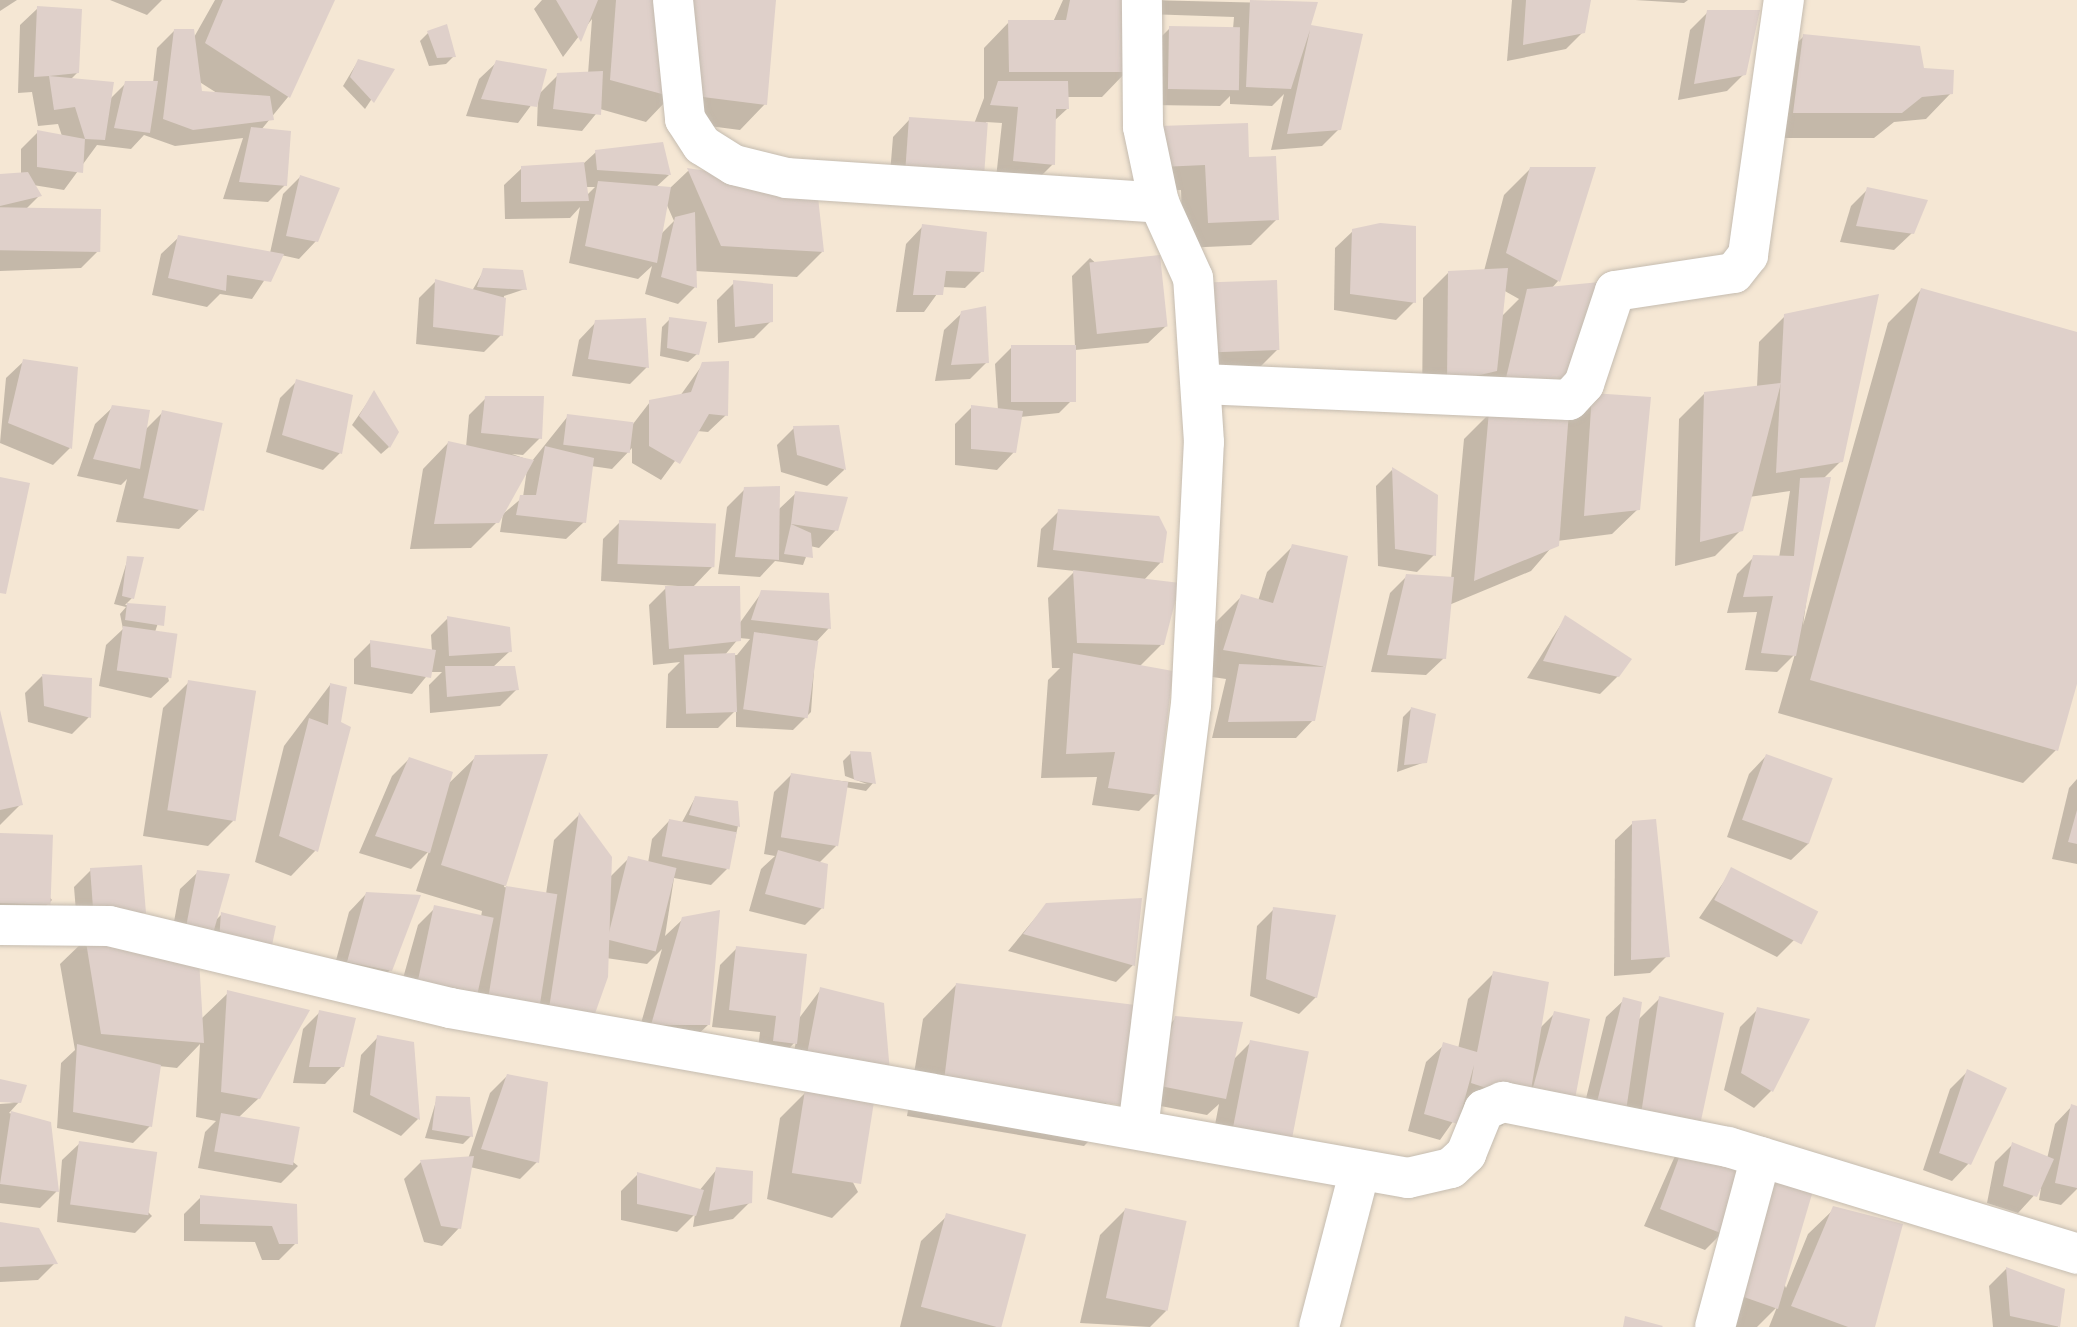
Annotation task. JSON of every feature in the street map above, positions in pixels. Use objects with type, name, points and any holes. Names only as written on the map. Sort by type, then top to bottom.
[{"type":"street","points":[[673,0],[685,119],[702,145],[734,165],[787,178],[1159,203]]},
{"type":"street","points":[[1138,1129],[1168,931],[1203,570],[1202,384],[1193,278],[1159,203],[1139,102],[1142,0]]},
{"type":"street","points":[[1202,384],[1569,400],[1584,384],[1615,291],[1734,273],[1748,255],[1784,0]]},
{"type":"street","points":[[0,925],[109,926],[450,1008],[1360,1170],[1433,1176],[1466,1154],[1484,1110],[1503,1102],[1761,1157],[2077,1254]]},
{"type":"street","points":[[1715,1327],[1761,1157]]},
{"type":"street","points":[[1319,1327],[1360,1170]]},
{"type":"shaded area","points":[[0,0],[2077,0],[2077,1327],[0,1327]]},
{"type":"building","points":[[223,0],[335,0],[290,98],[205,43]]},
{"type":"building","points":[[556,0],[598,0],[581,42]]},
{"type":"building","points":[[616,0],[661,0],[673,97],[610,80]]},
{"type":"building","points":[[684,0],[776,0],[767,105],[695,96]]},
{"type":"building","points":[[1070,0],[1130,0],[1129,72],[1009,72],[1008,20],[1066,20]]},
{"type":"building","points":[[1250,0],[1318,2],[1311,25],[1363,34],[1341,130],[1287,134],[1310,30],[1291,89],[1246,87]]},
{"type":"building","points":[[1526,0],[1591,0],[1585,33],[1523,45]]},
{"type":"building","points":[[37,6],[82,9],[79,73],[34,77]]},
{"type":"building","points":[[1707,10],[1760,10],[1746,75],[1694,84]]},
{"type":"building","points":[[447,24],[456,57],[437,58],[427,31]]},
{"type":"building","points":[[1169,26],[1240,27],[1239,90],[1168,89]]},
{"type":"building","points":[[174,29],[194,29],[202,91],[270,96],[274,120],[193,130],[163,119]]},
{"type":"building","points":[[1803,34],[1920,46],[1924,68],[1954,70],[1953,94],[1922,97],[1902,113],[1793,113]]},
{"type":"building","points":[[358,59],[395,69],[374,103],[350,77]]},
{"type":"building","points":[[496,60],[547,69],[537,107],[481,99]]},
{"type":"building","points":[[603,71],[601,115],[553,109],[557,73]]},
{"type":"building","points":[[49,76],[114,82],[105,140],[85,139],[75,107],[54,110]]},
{"type":"building","points":[[125,81],[158,81],[150,133],[114,128]]},
{"type":"building","points":[[998,81],[1068,81],[1069,109],[1056,109],[1055,165],[1013,161],[1018,107],[990,105]]},
{"type":"building","points":[[909,117],[988,123],[983,187],[904,182]]},
{"type":"building","points":[[1248,123],[1249,157],[1276,156],[1279,220],[1208,223],[1205,165],[1161,167],[1160,126]]},
{"type":"building","points":[[251,127],[291,131],[287,186],[239,182]]},
{"type":"building","points":[[37,130],[85,139],[83,173],[37,167]]},
{"type":"building","points":[[663,142],[671,175],[597,170],[595,150]]},
{"type":"building","points":[[584,162],[589,201],[521,202],[521,166]]},
{"type":"building","points":[[1530,167],[1596,167],[1560,282],[1506,253]]},
{"type":"building","points":[[687,168],[817,188],[824,252],[721,246]]},
{"type":"building","points":[[28,172],[42,196],[0,206],[0,174]]},
{"type":"building","points":[[300,175],[340,188],[318,242],[286,236]]},
{"type":"building","points":[[598,181],[671,187],[657,263],[585,246]]},
{"type":"building","points":[[1867,187],[1928,200],[1914,234],[1856,226]]},
{"type":"building","points":[[0,207],[101,209],[100,252],[0,250]]},
{"type":"building","points":[[695,212],[697,288],[661,277],[675,217]]},
{"type":"building","points":[[1380,223],[1416,226],[1416,303],[1350,294],[1352,229]]},
{"type":"building","points":[[922,224],[987,232],[984,272],[946,271],[943,295],[913,295]]},
{"type":"building","points":[[178,235],[284,254],[271,282],[227,275],[226,291],[168,278]]},
{"type":"building","points":[[1160,255],[1168,327],[1097,334],[1089,262]]},
{"type":"building","points":[[483,268],[523,270],[527,290],[477,287]]},
{"type":"building","points":[[1508,268],[1497,371],[1447,383],[1448,271]]},
{"type":"building","points":[[435,279],[506,298],[503,336],[433,327]]},
{"type":"building","points":[[733,280],[773,284],[773,322],[735,327]]},
{"type":"building","points":[[1277,280],[1279,350],[1215,352],[1213,282]]},
{"type":"building","points":[[1600,282],[1567,386],[1505,382],[1527,289]]},
{"type":"building","points":[[1921,288],[2077,332],[2077,684],[2058,751],[1810,680]]},
{"type":"building","points":[[1879,294],[1843,462],[1776,473],[1784,314]]},
{"type":"building","points":[[986,306],[989,363],[951,365],[961,311]]},
{"type":"building","points":[[669,317],[707,322],[699,355],[667,348]]},
{"type":"building","points":[[646,318],[649,368],[588,359],[595,320]]},
{"type":"building","points":[[1011,345],[1076,345],[1076,402],[1011,402]]},
{"type":"building","points":[[23,359],[78,367],[72,449],[8,423]]},
{"type":"building","points":[[729,361],[728,416],[709,414],[680,464],[649,446],[649,400],[691,392],[702,362]]},
{"type":"building","points":[[296,379],[353,395],[342,454],[282,435]]},
{"type":"building","points":[[1781,383],[1743,531],[1700,542],[1704,392]]},
{"type":"building","points":[[374,390],[399,432],[390,448],[359,416]]},
{"type":"building","points":[[1592,393],[1651,397],[1640,510],[1584,516]]},
{"type":"building","points":[[485,396],[544,396],[542,439],[481,433]]},
{"type":"building","points":[[112,405],[150,410],[140,469],[93,459]]},
{"type":"building","points":[[971,405],[1023,411],[1016,453],[971,449]]},
{"type":"building","points":[[162,410],[223,423],[204,511],[143,498]]},
{"type":"building","points":[[1489,411],[1569,411],[1559,546],[1474,581]]},
{"type":"building","points":[[567,414],[634,422],[630,453],[563,445]]},
{"type":"building","points":[[839,425],[846,470],[797,455],[793,426]]},
{"type":"building","points":[[448,441],[534,460],[499,523],[434,524]]},
{"type":"building","points":[[545,446],[594,458],[586,523],[516,515],[520,495],[536,495]]},
{"type":"building","points":[[1392,467],[1438,495],[1436,556],[1395,549]]},
{"type":"building","points":[[0,477],[30,483],[6,594],[0,593]]},
{"type":"building","points":[[1831,477],[1796,656],[1761,653],[1773,596],[1743,597],[1753,555],[1794,556],[1800,478]]},
{"type":"building","points":[[780,486],[779,560],[735,557],[744,487]]},
{"type":"building","points":[[795,491],[848,497],[838,531],[791,524]]},
{"type":"building","points":[[1058,509],[1159,516],[1167,532],[1163,563],[1053,550]]},
{"type":"building","points":[[619,520],[716,523],[714,567],[617,564]]},
{"type":"building","points":[[791,524],[811,533],[813,558],[784,554]]},
{"type":"building","points":[[1292,544],[1348,556],[1326,667],[1223,650],[1241,594],[1273,603]]},
{"type":"building","points":[[127,556],[144,557],[134,599],[122,596]]},
{"type":"building","points":[[1073,570],[1180,583],[1164,645],[1077,643]]},
{"type":"building","points":[[1406,574],[1454,577],[1446,659],[1387,655]]},
{"type":"building","points":[[665,586],[740,586],[741,641],[669,649]]},
{"type":"building","points":[[761,590],[829,593],[831,629],[751,620]]},
{"type":"building","points":[[127,603],[166,606],[164,626],[125,620]]},
{"type":"building","points":[[1565,615],[1632,659],[1619,677],[1543,661]]},
{"type":"building","points":[[447,616],[510,627],[512,652],[449,656]]},
{"type":"building","points":[[123,626],[177,634],[171,678],[117,671]]},
{"type":"building","points":[[754,632],[818,641],[808,718],[743,709]]},
{"type":"building","points":[[370,640],[436,650],[431,678],[371,667]]},
{"type":"building","points":[[735,653],[737,712],[686,714],[684,655]]},
{"type":"building","points":[[1073,653],[1173,671],[1158,795],[1108,788],[1115,752],[1066,754]]},
{"type":"building","points":[[1239,664],[1326,667],[1315,721],[1228,722]]},
{"type":"building","points":[[445,666],[515,666],[519,690],[447,697]]},
{"type":"building","points":[[42,674],[92,678],[91,718],[44,706]]},
{"type":"building","points":[[188,680],[256,691],[236,821],[167,810]]},
{"type":"building","points":[[330,683],[347,687],[341,722],[351,727],[318,852],[279,836],[309,718],[328,725]]},
{"type":"building","points":[[1411,707],[1436,714],[1427,763],[1404,765]]},
{"type":"building","points":[[0,710],[23,805],[0,810]]},
{"type":"building","points":[[850,751],[871,752],[876,784],[854,780]]},
{"type":"building","points":[[548,754],[506,886],[441,865],[475,755]]},
{"type":"building","points":[[1766,754],[1833,778],[1809,844],[1742,820]]},
{"type":"building","points":[[409,757],[453,772],[430,853],[375,836]]},
{"type":"building","points":[[791,773],[848,782],[838,846],[781,837]]},
{"type":"building","points":[[695,796],[738,801],[740,827],[689,815]]},
{"type":"building","points":[[2077,810],[2077,844],[2068,842]]},
{"type":"building","points":[[579,812],[612,857],[608,977],[592,1022],[548,1015]]},
{"type":"building","points":[[669,819],[737,832],[729,869],[662,856]]},
{"type":"building","points":[[1656,819],[1670,957],[1631,960],[1632,821]]},
{"type":"building","points":[[0,833],[53,835],[51,905],[0,903]]},
{"type":"building","points":[[778,850],[828,864],[824,909],[765,894]]},
{"type":"building","points":[[628,856],[677,868],[656,952],[607,939]]},
{"type":"building","points":[[142,865],[146,913],[93,908],[90,868]]},
{"type":"building","points":[[1731,867],[1818,911],[1802,944],[1714,900]]},
{"type":"building","points":[[197,870],[230,874],[210,944],[185,932]]},
{"type":"building","points":[[506,886],[557,894],[539,1010],[488,1002]]},
{"type":"building","points":[[366,892],[421,895],[392,971],[347,962]]},
{"type":"building","points":[[1142,898],[1135,966],[1023,934],[1046,903]]},
{"type":"building","points":[[434,905],[494,918],[478,993],[418,980]]},
{"type":"building","points":[[1273,907],[1336,915],[1317,998],[1266,979]]},
{"type":"building","points":[[720,910],[710,1025],[651,1025],[682,917]]},
{"type":"building","points":[[221,912],[276,926],[270,955],[219,941]]},
{"type":"building","points":[[85,936],[199,959],[204,1043],[101,1034]]},
{"type":"building","points":[[736,946],[807,954],[797,1044],[773,1041],[776,1016],[729,1010]]},
{"type":"building","points":[[1493,971],[1549,982],[1529,1102],[1471,1083],[1474,1065],[1458,1124],[1424,1114],[1443,1042],[1477,1052]]},
{"type":"building","points":[[956,983],[1140,1006],[1127,1106],[944,1083]]},
{"type":"building","points":[[820,987],[884,1003],[890,1072],[806,1059]]},
{"type":"building","points":[[227,990],[310,1010],[260,1099],[221,1092]]},
{"type":"building","points":[[1659,996],[1724,1013],[1699,1130],[1641,1114]]},
{"type":"building","points":[[1623,997],[1642,1002],[1625,1118],[1596,1106]]},
{"type":"building","points":[[1757,1007],[1810,1019],[1773,1092],[1741,1073]]},
{"type":"building","points":[[319,1010],[356,1018],[344,1067],[309,1067]]},
{"type":"building","points":[[1554,1011],[1590,1019],[1572,1115],[1529,1102]]},
{"type":"building","points":[[1175,1016],[1243,1022],[1226,1099],[1155,1085]]},
{"type":"building","points":[[377,1035],[414,1042],[420,1120],[370,1095]]},
{"type":"building","points":[[1250,1040],[1309,1051],[1290,1147],[1231,1135]]},
{"type":"building","points":[[77,1044],[161,1065],[152,1127],[73,1112]]},
{"type":"building","points":[[1967,1069],[2007,1088],[1971,1165],[1939,1153]]},
{"type":"building","points":[[507,1074],[548,1082],[539,1163],[481,1149]]},
{"type":"building","points":[[0,1079],[27,1085],[21,1103],[0,1102]]},
{"type":"building","points":[[805,1090],[874,1101],[861,1184],[792,1173]]},
{"type":"building","points":[[436,1096],[470,1097],[473,1137],[432,1130]]},
{"type":"building","points":[[2071,1104],[2077,1106],[2077,1188],[2055,1183]]},
{"type":"building","points":[[11,1111],[51,1122],[59,1192],[0,1184]]},
{"type":"building","points":[[221,1113],[300,1127],[293,1165],[214,1151]]},
{"type":"building","points":[[79,1141],[157,1152],[148,1215],[70,1204]]},
{"type":"building","points":[[2012,1142],[2054,1159],[2037,1197],[2003,1186]]},
{"type":"building","points":[[1684,1144],[1744,1153],[1723,1234],[1660,1209]]},
{"type":"building","points":[[474,1156],[461,1229],[441,1226],[420,1160]]},
{"type":"building","points":[[716,1167],[753,1171],[752,1203],[709,1211]]},
{"type":"building","points":[[1771,1167],[1815,1184],[1778,1309],[1741,1296]]},
{"type":"building","points":[[637,1172],[704,1190],[696,1216],[637,1204]]},
{"type":"building","points":[[200,1195],[297,1204],[298,1244],[279,1244],[272,1226],[200,1224]]},
{"type":"building","points":[[1833,1206],[1903,1224],[1875,1327],[1848,1327],[1791,1306]]},
{"type":"building","points":[[1125,1208],[1187,1221],[1167,1311],[1106,1298]]},
{"type":"building","points":[[946,1213],[1026,1234],[1001,1327],[921,1307]]},
{"type":"building","points":[[0,1222],[39,1228],[58,1264],[0,1267]]},
{"type":"building","points":[[2006,1267],[2065,1289],[2060,1327],[2010,1316]]},
{"type":"building","points":[[1625,1316],[1663,1326],[1623,1327]]}]
